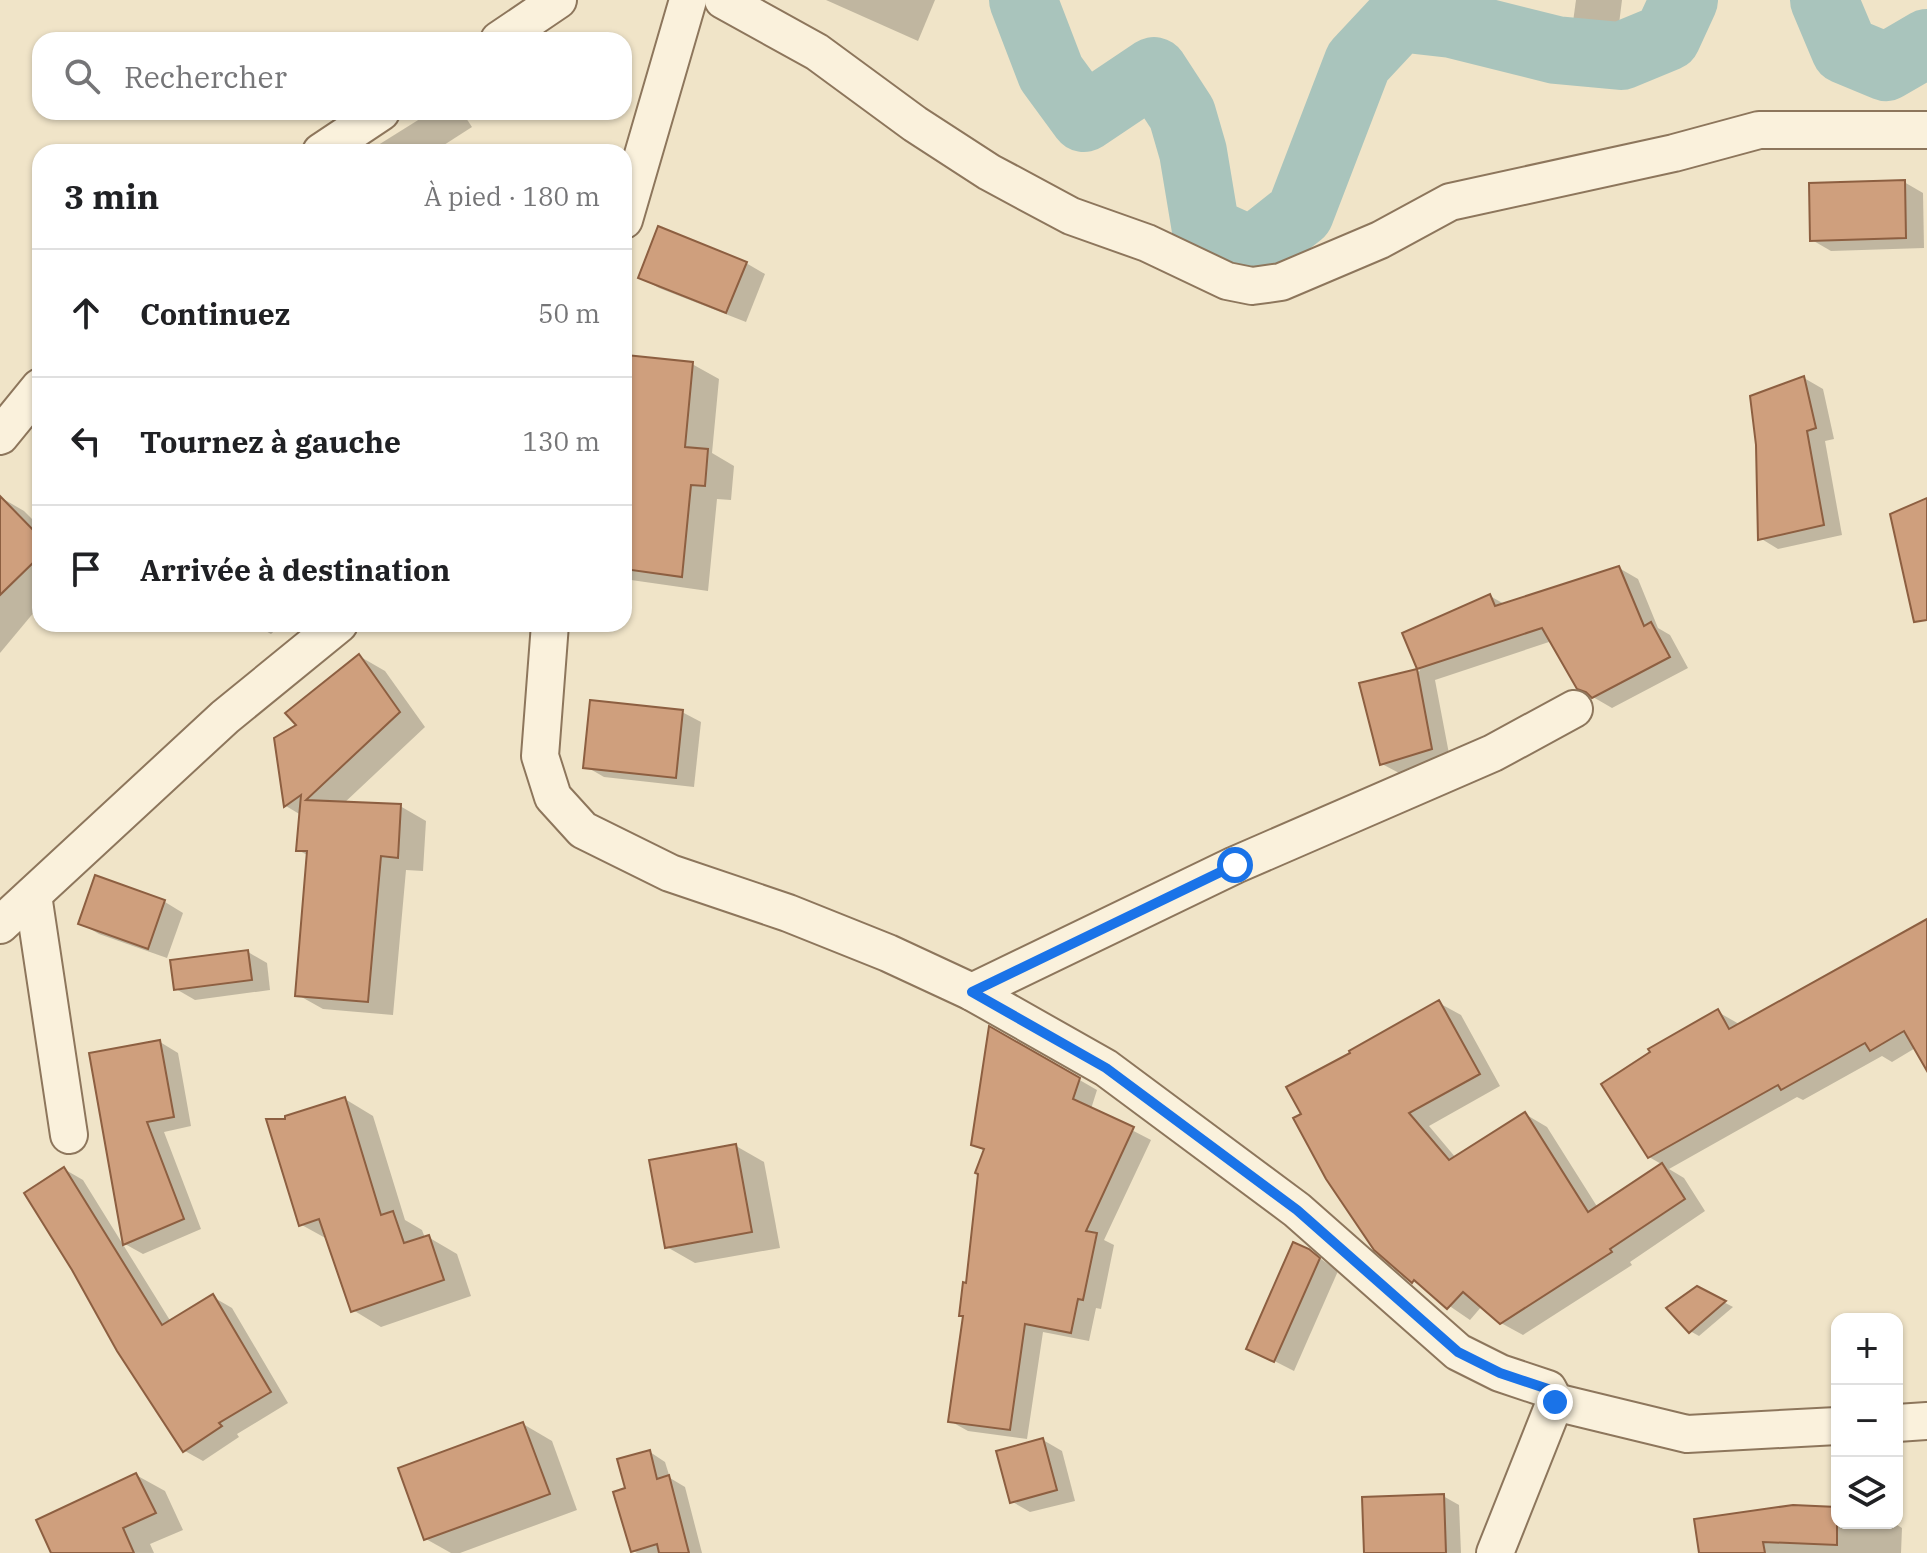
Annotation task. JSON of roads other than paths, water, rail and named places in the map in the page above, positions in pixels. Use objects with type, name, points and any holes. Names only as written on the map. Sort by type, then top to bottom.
[{"type":"street","points":[[511,32],[558,0]]},
{"type":"street","points":[[632,192],[688,0]]},
{"type":"street","points":[[723,0],[817,52],[915,124],[989,172],[1044,202],[1071,216],[1147,243],[1227,281],[1252,286],[1281,282],[1351,252],[1450,202],[1674,153],[1759,130],[1927,130]]},
{"type":"street","points":[[333,144],[369,120]]},
{"type":"street","points":[[0,436],[32,397]]},
{"type":"street","points":[[0,925],[225,717],[329,632]]},
{"type":"street","points":[[549,632],[540,756],[553,797],[583,830],[670,873],[788,913],[888,953],[972,992],[1106,1068],[1297,1210],[1458,1352],[1500,1373],[1548,1389],[1555,1402],[1687,1434],[1831,1426]]},
{"type":"street","points":[[972,992],[1235,865],[1493,753],[1574,709]]},
{"type":"street","points":[[33,895],[69,1135]]},
{"type":"street","points":[[1495,1553],[1555,1402]]},
{"type":"street","points":[[1903,1423],[1927,1421]]},
{"type":"waterway","points":[[1023,0],[1051,73],[1084,118],[1154,71],[1182,114],[1193,152],[1206,230],[1252,251],[1300,213],[1358,62],[1399,18],[1452,24],[1556,50],[1621,56],[1667,37],[1684,0]]},
{"type":"waterway","points":[[1824,0],[1845,50],[1886,67],[1927,43]]}]
